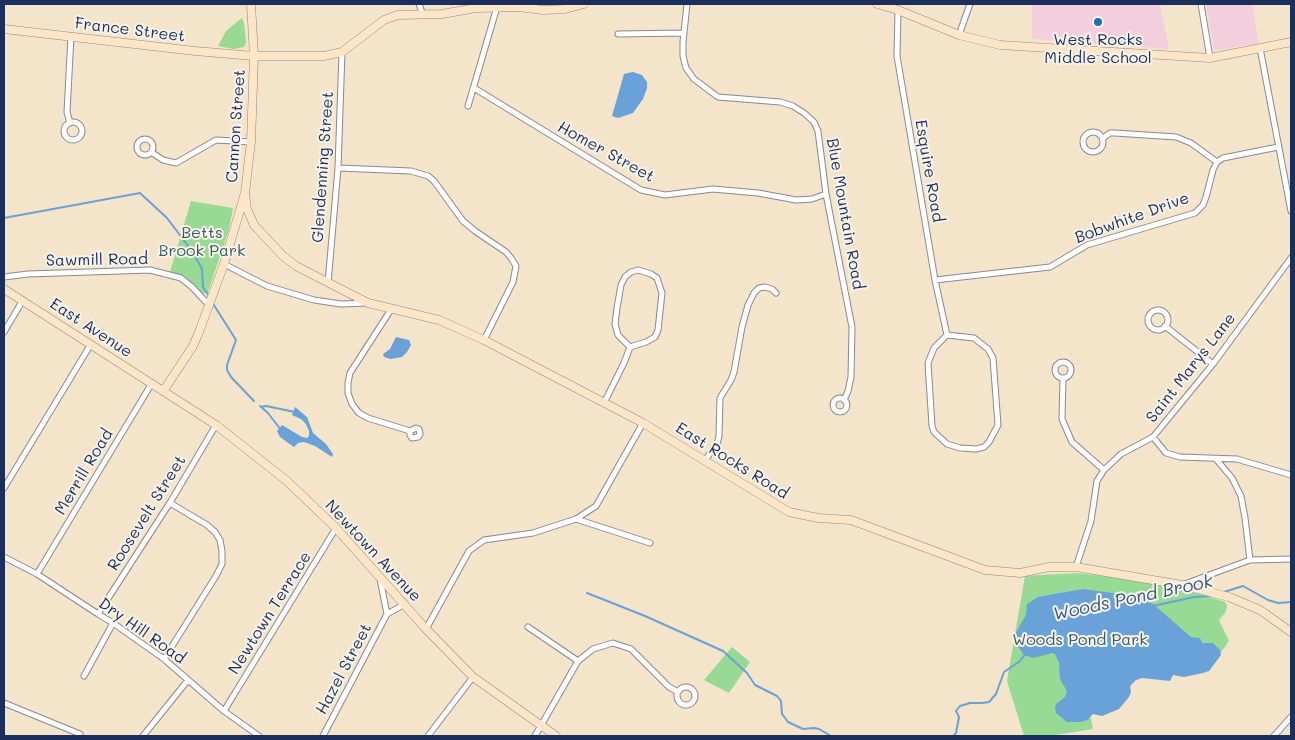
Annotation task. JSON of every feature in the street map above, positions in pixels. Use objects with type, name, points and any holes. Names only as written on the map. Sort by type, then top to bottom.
[{"type":"main road","name":"Cannon Street","points":[[164,390],[193,346],[224,264],[245,193],[251,142],[254,56],[251,4]]},
{"type":"main road","points":[[342,52],[384,20],[398,15],[442,14],[496,5],[543,10],[565,9],[584,4]]},
{"type":"main road","points":[[877,4],[898,10],[959,35],[1000,45],[1210,58],[1291,42]]},
{"type":"main road","name":"France Street","points":[[4,29],[254,56],[324,56],[342,52]]},
{"type":"main road","name":"East Rocks Road","points":[[245,193],[247,209],[254,225],[283,256],[296,266],[368,303],[439,320],[484,340],[643,423],[705,460],[723,474],[789,512],[818,518],[851,520],[985,570],[1020,572],[1076,567],[1182,585],[1229,597],[1260,610],[1291,632]]},
{"type":"main road","name":"East Avenue","points":[[4,289],[164,390]]},
{"type":"main road","name":"Newtown Avenue","points":[[164,390],[216,425],[293,487],[336,528],[426,629],[473,676],[556,736]]},
{"type":"street","points":[[419,4],[422,15]]},
{"type":"street","name":"Blue Mountain Road","points":[[688,4],[683,56],[686,68],[694,80],[718,97],[780,102],[799,110],[814,122],[818,131],[826,194],[852,328],[851,377],[844,400]]},
{"type":"street","points":[[959,35],[970,4]]},
{"type":"street","points":[[1201,4],[1210,58]]},
{"type":"street","points":[[468,106],[496,5]]},
{"type":"street","name":"Esquire Road","points":[[898,10],[897,56],[935,280],[947,335]]},
{"type":"street","points":[[618,34],[684,33]]},
{"type":"street","points":[[70,123],[67,112],[71,36]]},
{"type":"street","points":[[1260,48],[1291,211]]},
{"type":"street","name":"Glendenning Street","points":[[328,283],[338,168],[342,52]]},
{"type":"street","name":"Homer Street","points":[[474,88],[641,190],[665,194],[713,189],[758,193],[796,200],[812,199],[826,194]]},
{"type":"street","points":[[1096,132],[1103,138],[1103,145],[1096,152],[1089,151],[1084,146],[1084,139],[1089,133],[1096,132]]},
{"type":"street","points":[[1103,138],[1115,133],[1176,137],[1191,143],[1217,162],[1223,158],[1278,147]]},
{"type":"street","points":[[151,152],[163,160],[176,163],[216,140],[251,142]]},
{"type":"street","name":"Bobwhite Drive","points":[[935,280],[1050,267],[1087,245],[1195,213],[1203,205],[1217,162]]},
{"type":"street","points":[[338,168],[411,171],[428,176],[434,181],[463,221],[506,252],[516,266],[513,282],[484,340]]},
{"type":"street","name":"Saint Marys Lane","points":[[1076,567],[1091,521],[1097,481],[1104,470],[1121,454],[1153,437],[1213,364],[1291,258]]},
{"type":"street","points":[[224,264],[267,286],[314,300],[340,304],[368,303]]},
{"type":"street","name":"Sawmill Road","points":[[4,277],[150,270],[181,278],[210,301]]},
{"type":"street","points":[[638,270],[657,278],[662,293],[658,330],[655,337],[630,347],[618,335],[616,324],[617,308],[621,285],[625,277],[630,272],[638,270]]},
{"type":"street","points":[[705,460],[717,444],[720,425],[720,398],[734,372],[748,305],[759,288],[772,289],[776,294]]},
{"type":"street","points":[[4,332],[24,300]]},
{"type":"street","points":[[392,308],[350,373],[348,393],[352,404],[359,413],[368,418],[410,431]]},
{"type":"street","points":[[1166,326],[1213,364]]},
{"type":"street","points":[[947,335],[974,338],[988,349],[993,358],[998,425],[989,442],[984,447],[976,449],[960,448],[947,444],[934,432],[932,426],[928,363],[934,348],[947,335]]},
{"type":"street","points":[[4,488],[91,344]]},
{"type":"street","points":[[604,404],[630,347]]},
{"type":"street","points":[[1063,378],[1062,419],[1072,442],[1104,470]]},
{"type":"street","name":"Merrill Road","points":[[37,574],[152,383]]},
{"type":"street","points":[[426,629],[469,551],[484,540],[533,533],[576,519],[596,506],[643,423]]},
{"type":"street","name":"Roosevelt Street","points":[[98,614],[170,503],[216,425]]},
{"type":"street","points":[[1153,437],[1166,453],[1180,457],[1237,459],[1291,474]]},
{"type":"street","points":[[1216,459],[1232,478],[1241,496],[1250,560]]},
{"type":"street","points":[[164,659],[222,564],[220,540],[215,532],[207,525],[170,503]]},
{"type":"street","points":[[576,519],[650,543]]},
{"type":"street","name":"Newtown Terrace","points":[[224,711],[336,528]]},
{"type":"street","name":"Dry Hill Road","points":[[4,556],[37,574],[114,623],[164,659],[224,711],[257,736]]},
{"type":"street","points":[[1182,585],[1250,560],[1291,559]]},
{"type":"street","name":"Hazel Street","points":[[379,576],[387,614]]},
{"type":"street","name":"Hazel Street","points":[[323,736],[387,614],[405,604]]},
{"type":"street","points":[[84,676],[114,623]]},
{"type":"street","points":[[528,627],[578,661]]},
{"type":"street","points":[[535,736],[578,661],[593,649],[613,644],[631,648],[668,687],[678,692]]},
{"type":"street","points":[[428,736],[473,676]]},
{"type":"street","points":[[144,736],[188,680]]},
{"type":"street","points":[[4,703],[79,735]]},
{"type":"street","points":[[1274,736],[1291,717]]},
{"type":"shaded area","name":"West Rocks Middle School","points":[[1032,4],[1160,4],[1169,49],[1032,39]]},
{"type":"shaded area","points":[[1206,4],[1252,4],[1259,43],[1214,51]]},
{"type":"green space","points":[[242,18],[246,43],[244,47],[234,49],[218,46],[226,31]]},
{"type":"green space","name":"Betts Brook Park","points":[[191,201],[233,208],[229,229],[208,292],[202,294],[198,288],[181,276],[170,272]]},
{"type":"green space","name":"Woods Pond Park","points":[[1076,573],[1166,583],[1199,589],[1203,595],[1225,602],[1227,606],[1225,613],[1219,620],[1229,641],[1222,651],[1214,657],[1153,672],[1135,679],[1131,683],[1129,695],[1089,709],[1093,729],[1049,736],[1024,736],[1007,681],[1025,576]]},
{"type":"green space","points":[[732,647],[750,662],[729,693],[704,680]]},
{"type":"water","points":[[633,72],[642,75],[647,82],[643,99],[633,113],[618,118],[612,116],[624,74]]},
{"type":"water","points":[[396,337],[409,340],[411,345],[407,352],[402,357],[391,359],[384,357],[383,354],[390,349]]},
{"type":"water","points":[[295,407],[307,417],[313,433],[326,444],[333,454],[332,457],[315,446],[304,442],[298,443],[294,447],[280,437],[277,431],[282,425],[302,437],[307,438],[309,436],[306,424],[301,419],[292,415]]},
{"type":"water","name":"Woods Pond Park","points":[[1083,589],[1119,594],[1153,604],[1191,637],[1200,638],[1202,643],[1213,643],[1220,650],[1221,655],[1209,671],[1203,673],[1184,677],[1173,675],[1170,681],[1142,678],[1136,680],[1130,686],[1131,692],[1129,697],[1119,709],[1102,716],[1093,714],[1087,720],[1081,722],[1067,722],[1056,713],[1055,709],[1056,704],[1065,697],[1067,691],[1060,679],[1059,663],[1055,654],[1052,653],[1033,658],[1024,655],[1015,642],[1015,634],[1026,615],[1027,604],[1038,597]]},
{"type":"waterway","points":[[4,218],[140,193],[167,218],[192,251],[202,269],[203,287],[209,296]]},
{"type":"waterway","points":[[212,302],[236,340],[227,370],[231,377],[254,401]]},
{"type":"waterway","points":[[260,406],[281,430]]},
{"type":"waterway","points":[[261,407],[266,406],[295,412]]},
{"type":"waterway","name":"Woods Pond Brook","points":[[1224,592],[1243,586],[1268,600],[1278,603],[1291,602]]},
{"type":"waterway","points":[[587,593],[645,616],[723,651],[747,673],[755,685],[777,696],[781,701],[782,714],[788,722],[803,729],[819,729],[831,736]]},
{"type":"waterway","name":"Woods Pond Brook","points":[[1153,606],[1194,597],[1212,596]]},
{"type":"waterway","name":"Woods Pond Brook","points":[[953,736],[956,733],[959,717],[956,711],[960,706],[970,703],[989,702],[996,694],[1004,672],[1020,661],[1026,653]]},
{"type":"place","name":"West Rocks Middle School","points":[[1098,22]]}]
